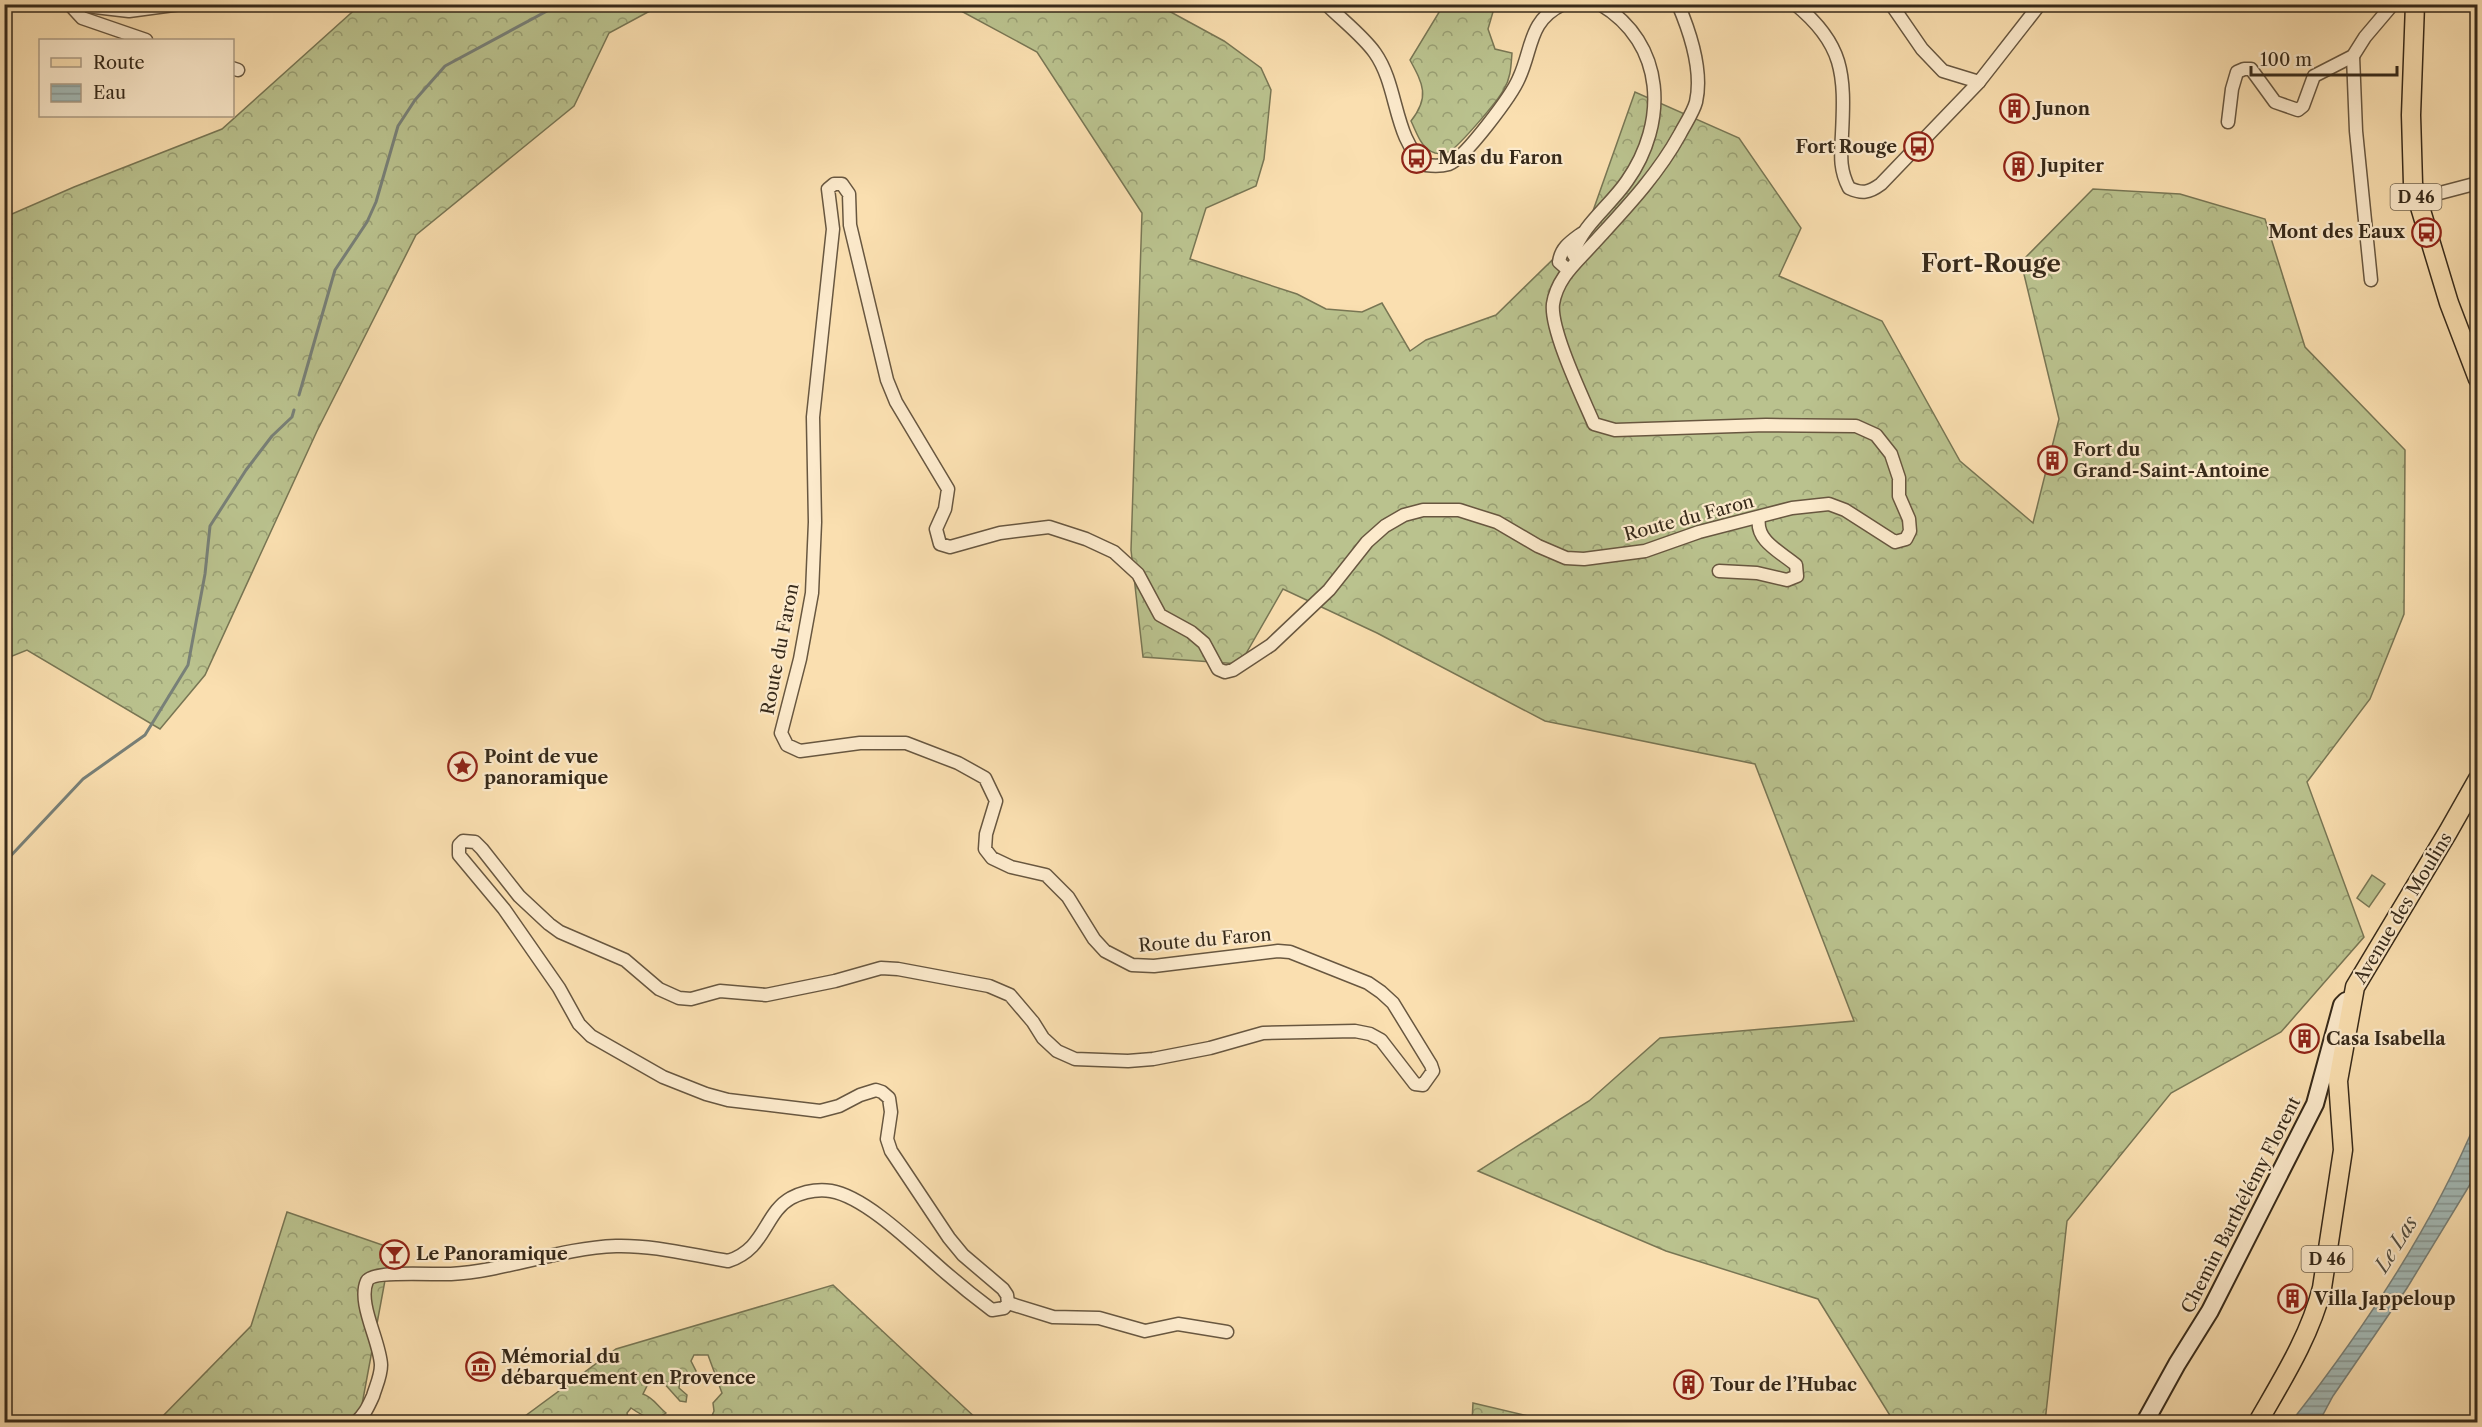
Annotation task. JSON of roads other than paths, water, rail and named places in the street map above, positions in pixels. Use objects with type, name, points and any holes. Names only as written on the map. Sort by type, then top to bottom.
[{"type":"main road","name":"D 46","points":[[2415,4],[2410,154],[2413,184],[2449,303],[2478,379]]},
{"type":"main road","name":"Avenue des Moulins","points":[[2258,1422],[2289,1368],[2317,1307],[2322,1288],[2343,1150],[2338,1081],[2352,1000],[2361,974],[2478,779]]},
{"type":"street","points":[[69,5],[129,12],[181,4]]},
{"type":"street","points":[[1326,4],[1376,54],[1388,80],[1412,151],[1426,165],[1432,166],[1449,164],[1465,151],[1509,96],[1520,77],[1533,33],[1547,14],[1563,4]]},
{"type":"street","points":[[1600,4],[1613,12],[1637,42],[1649,64],[1656,100],[1648,141],[1627,181],[1584,232],[1567,244],[1560,254],[1559,262],[1572,265],[1634,199],[1666,158],[1696,102],[1697,69],[1678,4]]},
{"type":"street","points":[[1796,4],[1826,33],[1836,55],[1842,84],[1843,121],[1840,166],[1849,188],[1860,193],[1871,191],[1881,184],[1979,82],[2040,4]]},
{"type":"street","points":[[1891,4],[1922,49],[1943,71],[1979,82]]},
{"type":"street","points":[[2371,280],[2357,141],[2354,57],[2365,37],[2393,4]]},
{"type":"street","points":[[69,5],[82,18],[143,39]]},
{"type":"street","points":[[2228,122],[2232,89],[2237,72],[2251,69],[2276,102],[2298,110],[2303,106],[2314,76],[2354,57]]},
{"type":"street","points":[[2417,199],[2478,183]]},
{"type":"street","name":"Route du Faron","points":[[1008,1303],[1003,1289],[963,1255],[949,1238],[891,1151],[887,1139],[891,1112],[889,1098],[882,1092],[876,1090],[860,1095],[820,1112],[753,1104],[706,1094],[663,1077],[609,1048],[591,1036],[579,1024],[559,988],[521,932],[476,874],[465,864],[458,850],[464,841],[475,842],[519,896],[549,924],[560,932],[625,960],[659,989],[679,998],[691,999],[720,991],[766,995],[835,981],[881,968],[898,969],[989,986],[1010,995],[1033,1022],[1043,1038],[1057,1051],[1075,1059],[1128,1061],[1154,1059],[1210,1048],[1263,1033],[1355,1031],[1370,1034],[1381,1040],[1415,1084],[1423,1085],[1433,1071],[1431,1065],[1393,1004],[1368,983],[1290,952],[1278,951],[1154,966],[1132,965],[1105,951],[1094,939],[1068,897],[1046,875],[1011,867],[992,858],[985,849],[986,834],[996,801],[985,778],[958,763],[906,743],[860,743],[800,751],[787,745],[781,733],[800,659],[812,593],[815,522],[813,417],[833,229],[829,208],[829,187],[842,184],[849,194],[850,225],[877,342],[896,402],[948,489],[945,509],[936,529],[940,544],[950,547],[1000,533],[1049,527],[1086,539],[1114,552],[1138,574],[1160,615],[1191,632],[1204,643],[1218,669],[1226,672],[1233,670],[1271,645],[1329,590],[1367,542],[1385,526],[1423,510],[1460,510],[1497,522],[1538,546],[1566,558],[1584,560],[1646,552],[1699,532],[1792,508],[1829,504],[1845,510],[1895,542],[1906,539],[1910,531],[1909,519],[1899,496],[1899,478],[1891,454],[1876,435],[1856,426],[1766,424],[1615,430],[1594,424],[1559,338],[1553,314],[1557,292],[1572,265]]},
{"type":"street","points":[[1719,571],[1757,573],[1787,580],[1797,576],[1796,565],[1764,541],[1758,525],[1759,518]]},
{"type":"street","name":"Chemin Barthélémy Florent","points":[[2145,1422],[2176,1364],[2210,1311],[2312,1110],[2342,1005],[2352,1000]]},
{"type":"street","points":[[357,1422],[366,1414],[379,1380],[381,1367],[375,1334],[365,1302],[366,1288],[371,1277],[380,1274],[433,1276],[490,1270],[568,1250],[615,1246],[639,1246],[728,1261],[742,1257],[753,1247],[783,1203],[807,1192],[832,1191],[856,1202],[900,1232],[992,1310],[1004,1308],[1008,1303],[1053,1317],[1099,1318],[1145,1331],[1178,1324],[1227,1332]]},
{"type":"water","points":[[2477,1119],[2477,1173],[2407,1288],[2333,1396],[2319,1422],[2291,1422],[2345,1351],[2418,1238],[2459,1160]]},
{"type":"waterway","points":[[299,395],[335,270],[367,222],[376,202],[398,126],[415,100],[445,66],[560,4]]},
{"type":"waterway","points":[[4,863],[83,779],[145,735],[188,665],[205,574],[210,526],[246,470],[272,436],[292,417],[294,410]]},
{"type":"place","name":"Junon","points":[[2014,109]]},
{"type":"place","name":"Fort Rouge","points":[[1918,147]]},
{"type":"place","name":"Mas du Faron","points":[[1417,158]]},
{"type":"place","name":"Jupiter","points":[[2019,166]]},
{"type":"place","name":"Mont des Eaux","points":[[2426,232]]},
{"type":"place","name":"Fort du Grand-Saint-Antoine","points":[[2052,460]]},
{"type":"place","name":"Point de vue panoramique","points":[[463,767]]},
{"type":"place","name":"Casa Isabella","points":[[2305,1039]]},
{"type":"place","name":"Le Panoramique","points":[[395,1254]]},
{"type":"place","name":"Villa Jappeloup","points":[[2293,1299]]},
{"type":"place","name":"Mémorial du débarquement en Provence","points":[[480,1367]]},
{"type":"place","name":"Tour de l’Hubac","points":[[1689,1385]]},
{"type":"district","name":"Fort-Rouge","points":[[1991,263]]},
{"type":"water label","name":"Le Las","points":[[2396,1244]]}]
